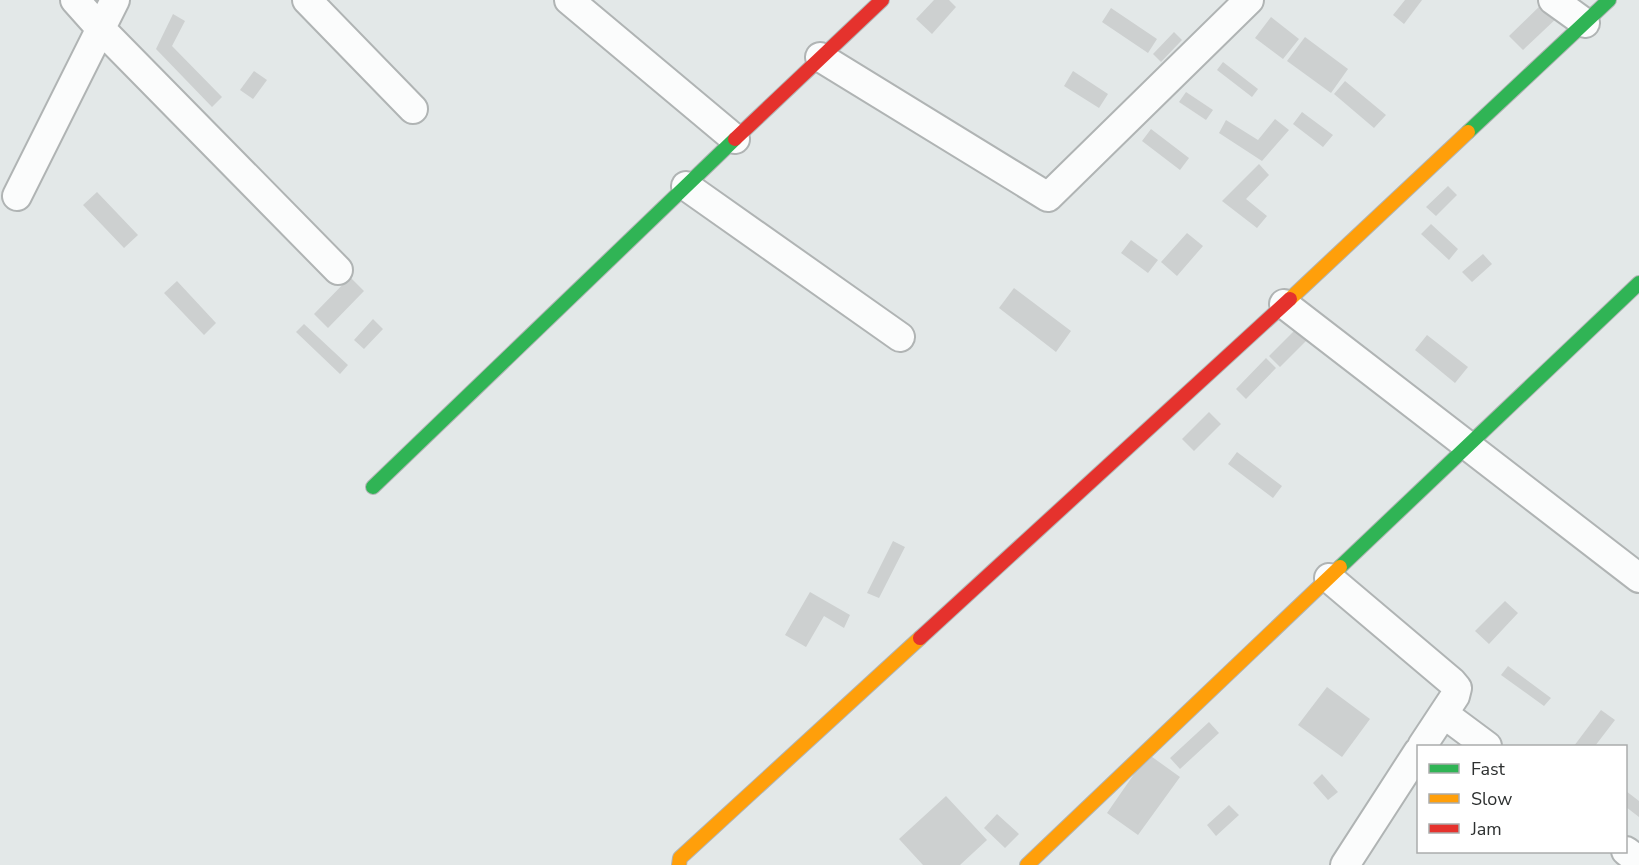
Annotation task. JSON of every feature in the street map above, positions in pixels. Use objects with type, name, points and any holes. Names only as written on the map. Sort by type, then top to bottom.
[{"type":"street","points":[[75,0],[338,270]]},
{"type":"street","points":[[17,196],[115,0]]},
{"type":"street","points":[[307,0],[413,109]]},
{"type":"street","points":[[569,0],[735,139]]},
{"type":"street","points":[[373,487],[882,0]]},
{"type":"street","points":[[820,57],[1048,197],[1249,0]]},
{"type":"street","points":[[1553,0],[1586,23]]},
{"type":"street","points":[[679,865],[680,858],[1284,304],[1609,0]]},
{"type":"street","points":[[686,186],[900,337]]},
{"type":"street","points":[[1027,865],[1639,283]]},
{"type":"street","points":[[1284,304],[1639,578]]},
{"type":"street","points":[[1329,578],[1457,688],[1455,696],[1423,745]]},
{"type":"street","points":[[1444,714],[1484,745]]},
{"type":"street","points":[[1345,865],[1417,755]]},
{"type":"street","points":[[1627,852],[1639,861]]},
{"type":"building","points":[[934,0],[949,0],[956,7],[932,34],[916,19]]},
{"type":"building","points":[[1405,0],[1422,0],[1404,24],[1393,15]]},
{"type":"building","points":[[1545,1],[1559,16],[1523,50],[1509,36]]},
{"type":"building","points":[[1111,8],[1157,39],[1148,53],[1102,22]]},
{"type":"building","points":[[173,14],[185,21],[172,46],[222,97],[212,107],[156,49]]},
{"type":"building","points":[[1271,17],[1299,39],[1283,59],[1255,38]]},
{"type":"building","points":[[1174,32],[1182,40],[1161,62],[1153,54]]},
{"type":"building","points":[[1305,37],[1348,69],[1331,93],[1287,61]]},
{"type":"building","points":[[1223,62],[1258,89],[1252,97],[1217,70]]},
{"type":"building","points":[[254,71],[267,80],[253,99],[240,90]]},
{"type":"building","points":[[1073,71],[1108,94],[1099,108],[1064,86]]},
{"type":"building","points":[[1345,81],[1386,115],[1374,128],[1334,94]]},
{"type":"building","points":[[1186,92],[1213,110],[1206,120],[1179,102]]},
{"type":"building","points":[[1302,112],[1333,135],[1323,147],[1293,124]]},
{"type":"building","points":[[1275,119],[1289,130],[1262,161],[1219,133],[1226,120],[1258,140]]},
{"type":"building","points":[[1151,129],[1189,158],[1180,170],[1142,141]]},
{"type":"building","points":[[1259,164],[1269,175],[1246,199],[1267,216],[1257,228],[1222,201]]},
{"type":"building","points":[[1448,186],[1457,195],[1436,216],[1426,207]]},
{"type":"building","points":[[97,192],[138,235],[124,248],[83,205]]},
{"type":"building","points":[[1431,224],[1458,249],[1449,260],[1421,234]]},
{"type":"building","points":[[1187,233],[1203,246],[1177,276],[1161,262]]},
{"type":"building","points":[[1131,240],[1158,260],[1148,273],[1121,253]]},
{"type":"building","points":[[1483,254],[1492,264],[1472,282],[1462,272]]},
{"type":"building","points":[[350,277],[364,291],[328,328],[314,314]]},
{"type":"building","points":[[177,281],[216,323],[204,335],[164,293]]},
{"type":"building","points":[[1014,288],[1071,331],[1056,352],[999,308]]},
{"type":"building","points":[[373,319],[383,329],[364,349],[354,340]]},
{"type":"building","points":[[304,324],[348,365],[340,374],[296,332]]},
{"type":"building","points":[[1300,325],[1311,336],[1280,367],[1269,356]]},
{"type":"building","points":[[1427,335],[1468,367],[1455,383],[1415,350]]},
{"type":"building","points":[[1266,358],[1276,368],[1246,399],[1236,389]]},
{"type":"building","points":[[1209,412],[1221,424],[1194,451],[1182,439]]},
{"type":"building","points":[[1237,452],[1282,486],[1273,498],[1228,464]]},
{"type":"building","points":[[893,541],[905,547],[879,598],[867,593]]},
{"type":"building","points":[[810,592],[850,615],[844,628],[824,616],[806,647],[785,635]]},
{"type":"building","points":[[1505,601],[1518,613],[1489,644],[1475,631]]},
{"type":"building","points":[[1508,666],[1551,698],[1544,706],[1501,675]]},
{"type":"building","points":[[1327,687],[1370,719],[1342,757],[1298,725]]},
{"type":"building","points":[[1601,710],[1615,720],[1596,745],[1575,745]]},
{"type":"building","points":[[1209,722],[1219,733],[1180,769],[1170,758]]},
{"type":"building","points":[[1148,754],[1180,777],[1138,835],[1107,813]]},
{"type":"building","points":[[1322,774],[1338,792],[1328,800],[1313,783]]},
{"type":"building","points":[[1627,792],[1639,801],[1639,817],[1627,808]]},
{"type":"building","points":[[946,796],[987,840],[960,865],[923,865],[899,839]]},
{"type":"building","points":[[1229,805],[1239,815],[1216,836],[1207,825]]},
{"type":"building","points":[[997,814],[1019,834],[1005,848],[984,828]]},
{"type":"traffic: fast","points":[[1468,132],[1609,0]]},
{"type":"traffic: fast","points":[[373,487],[735,139]]},
{"type":"traffic: fast","points":[[1340,567],[1639,283]]},
{"type":"traffic: slow","points":[[1290,299],[1468,132]]},
{"type":"traffic: slow","points":[[1027,865],[1340,567]]},
{"type":"traffic: slow","points":[[679,865],[680,858],[920,638]]},
{"type":"traffic: jam","points":[[735,139],[882,0]]},
{"type":"traffic: jam","points":[[920,638],[1290,299]]}]
